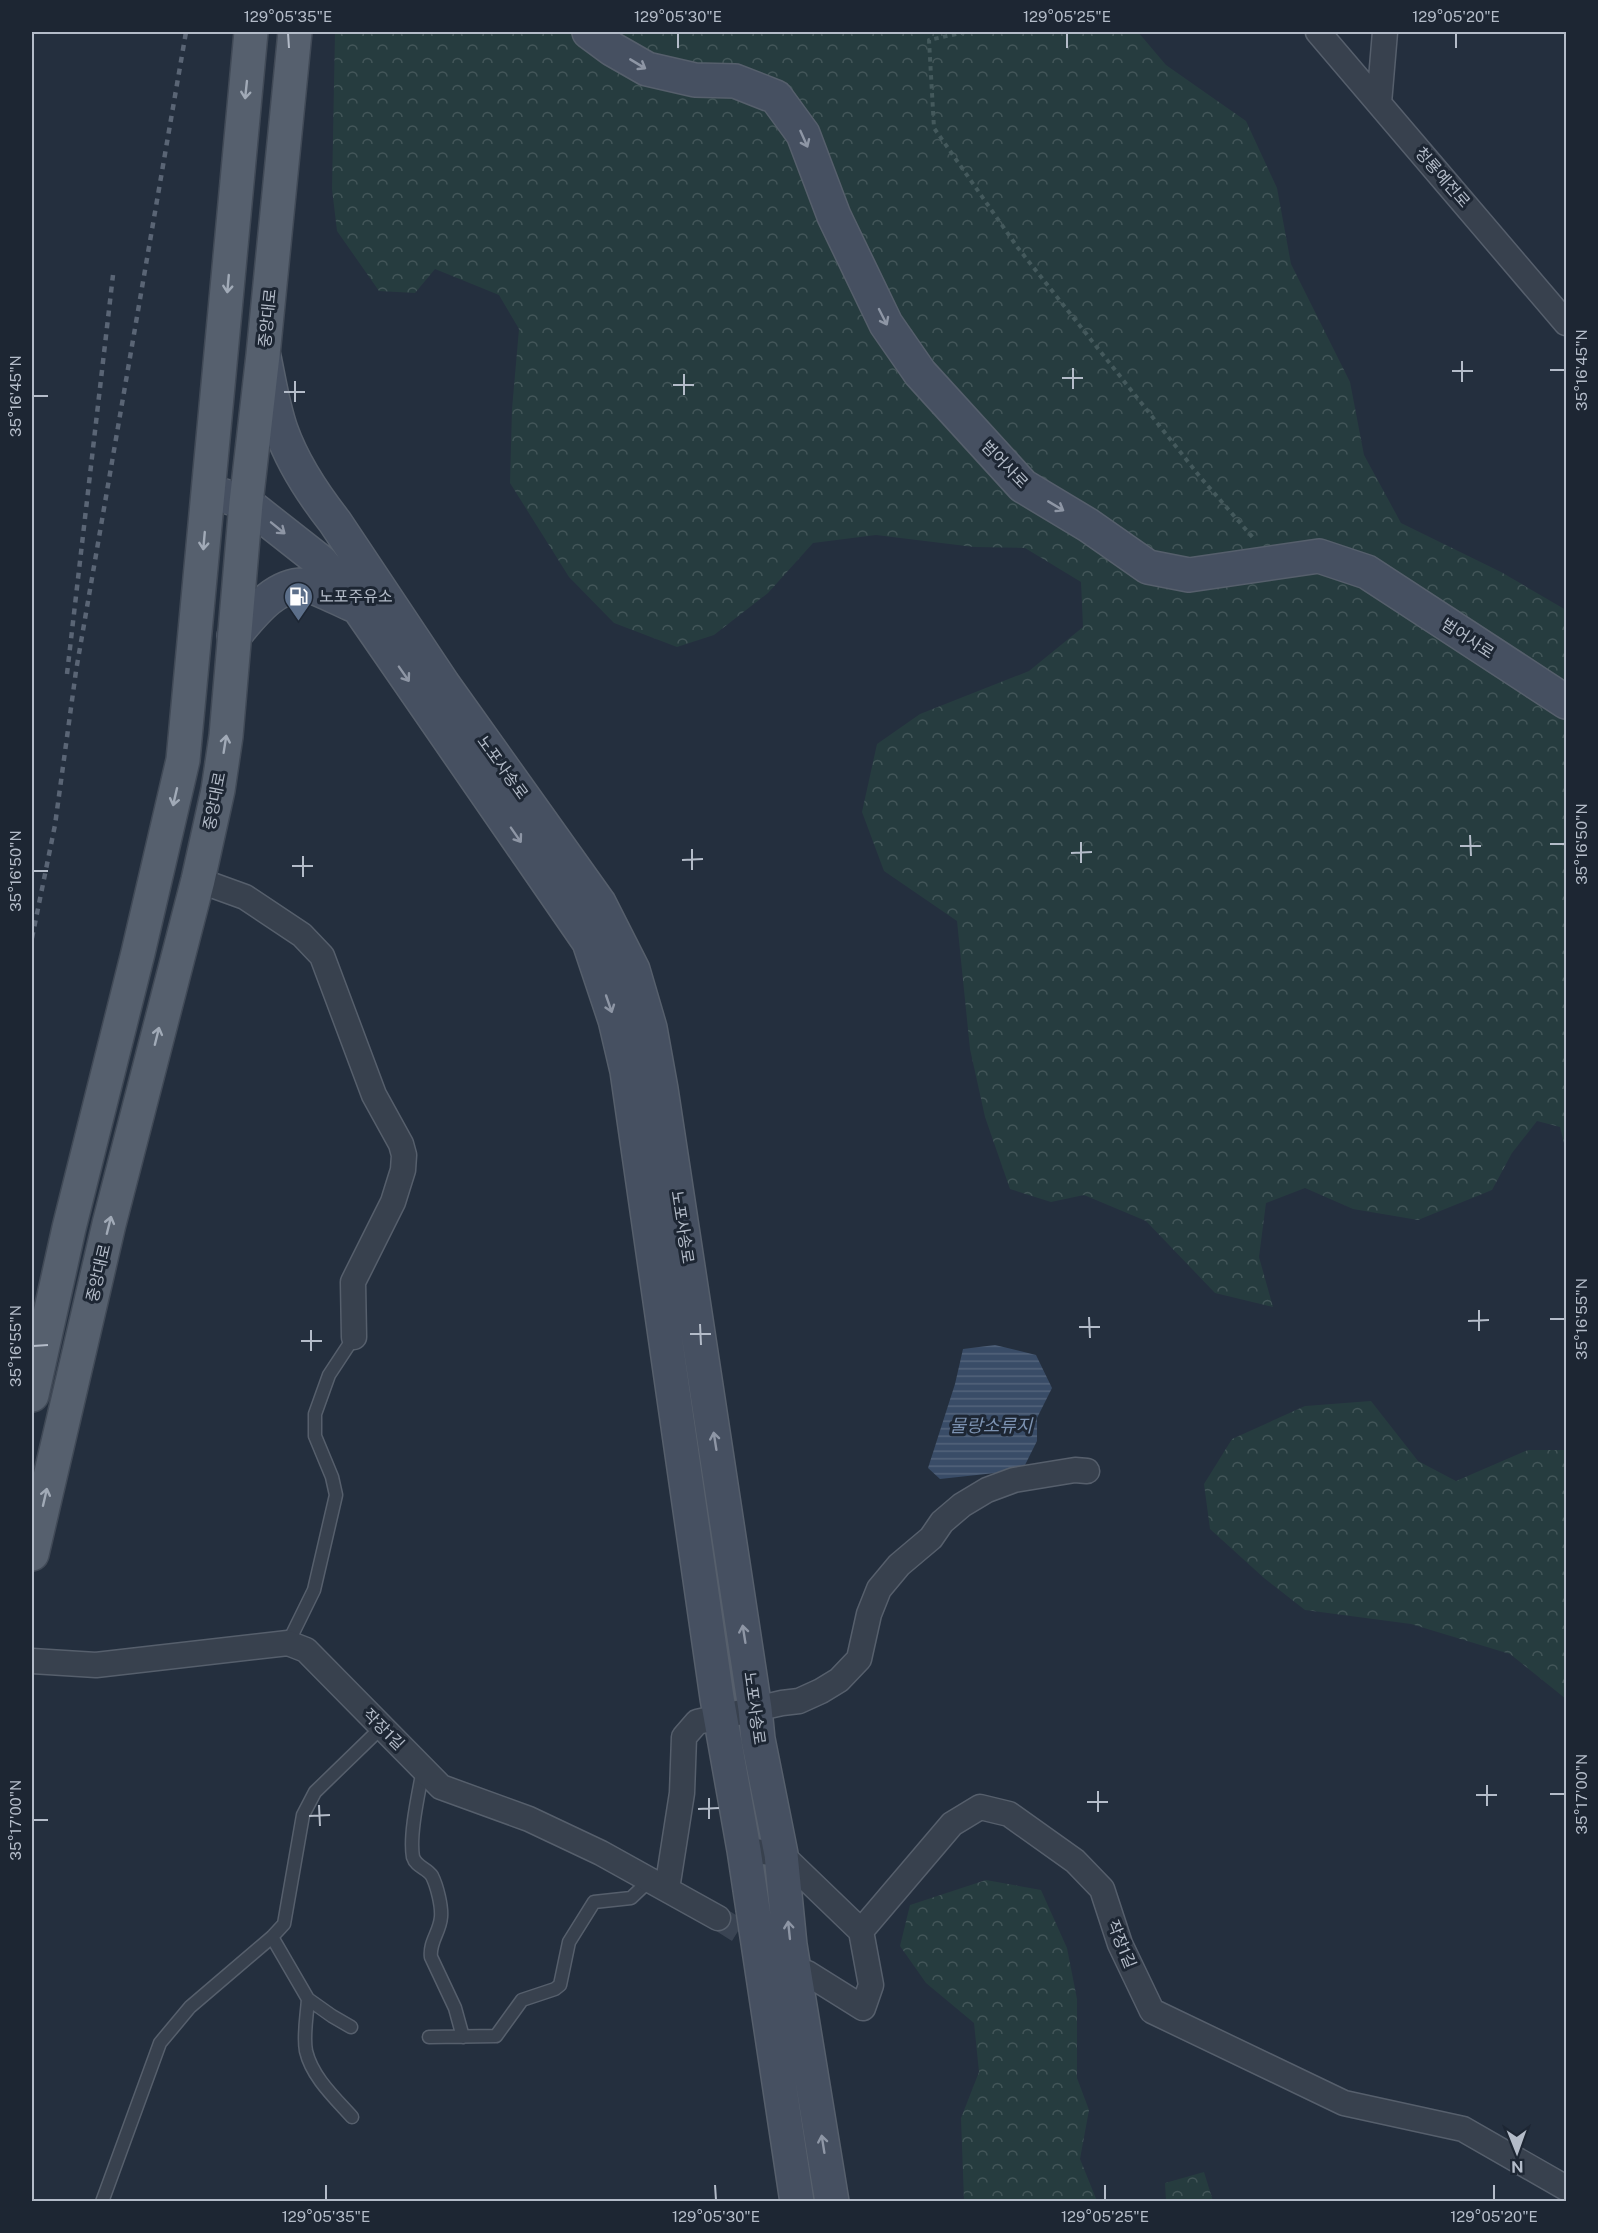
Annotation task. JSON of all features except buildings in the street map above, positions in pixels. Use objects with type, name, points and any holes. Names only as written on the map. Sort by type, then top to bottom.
[{"type":"main road","points":[[32,1395],[69,1228],[138,953],[183,760],[251,32]]},
{"type":"main road","name":"중앙대로","points":[[32,1554],[109,1224],[198,880],[218,790],[226,736],[246,503],[295,32]]},
{"type":"main road","name":"범어사로","points":[[589,32],[612,49],[647,69],[695,80],[735,81],[776,97],[803,134],[834,216],[886,324],[920,373],[1023,486],[1088,525],[1148,567],[1189,575],[1319,556],[1367,572],[1566,702]]},
{"type":"main road","name":"노포사송로","points":[[263,355],[280,428],[295,463],[443,684],[599,903],[633,970],[650,1028],[661,1089],[758,1739],[781,1854],[790,1945],[832,2202]]},
{"type":"main road","name":"노포사송로","points":[[209,491],[246,503],[321,562],[358,607],[589,942],[615,1020],[629,1083],[720,1716],[744,1850],[797,2202]]},
{"type":"main road","points":[[234,636],[261,604],[288,588],[306,585],[358,607]]},
{"type":"street","name":"청룡예전로","points":[[1318,32],[1566,324]]},
{"type":"street","points":[[1379,103],[1385,32]]},
{"type":"street","points":[[198,880],[245,897],[302,935],[322,956],[374,1095],[401,1144],[404,1155],[403,1170],[393,1202],[353,1282],[354,1336]]},
{"type":"street","points":[[658,1885],[682,1793],[684,1737],[697,1722],[800,1701],[839,1680],[859,1659],[869,1614],[879,1589],[898,1565],[931,1538],[942,1522],[962,1505],[987,1490],[1014,1480],[1075,1470],[1087,1471]]},
{"type":"street","points":[[32,1661],[96,1665],[288,1643]]},
{"type":"street","name":"작장1길","points":[[288,1643],[306,1650],[441,1786],[529,1819],[601,1853],[718,1918]]},
{"type":"street","name":"작장1길","points":[[861,1931],[952,1824],[980,1807],[1009,1814],[1075,1861],[1102,1889],[1120,1944],[1152,2011],[1344,2103],[1463,2129],[1566,2188]]},
{"type":"street","points":[[744,1850],[781,1854],[861,1931],[871,1985],[863,2008],[807,1972]]},
{"type":"lane","points":[[288,1643],[314,1590],[336,1495],[332,1477],[315,1436],[315,1414],[329,1375],[354,1336]]},
{"type":"lane","points":[[102,2202],[160,2043],[190,2007],[272,1937],[284,1924],[303,1815],[315,1792],[382,1727]]},
{"type":"lane","points":[[423,1769],[414,1816],[413,1856],[416,1863],[431,1875],[438,1896],[441,1917],[430,1948],[431,1957],[455,2008],[463,2037]]},
{"type":"lane","points":[[429,2037],[496,2036],[522,2000],[555,1989],[560,1985],[569,1942],[594,1902],[631,1898],[658,1885]]},
{"type":"lane","points":[[272,1937],[308,1999],[351,2027]]},
{"type":"lane","points":[[308,1999],[306,2049],[311,2066],[327,2089],[352,2117]]},
{"type":"path","points":[[965,32],[929,40],[934,128],[1018,248],[1201,478],[1276,563]]},
{"type":"green space","points":[[335,32],[1138,32],[1166,65],[1246,121],[1277,188],[1291,264],[1350,382],[1364,455],[1401,523],[1501,572],[1566,610],[1566,1151],[1560,1127],[1537,1121],[1512,1153],[1492,1190],[1418,1220],[1353,1209],[1305,1188],[1266,1203],[1259,1257],[1273,1307],[1215,1293],[1146,1221],[1084,1195],[1051,1202],[1010,1189],[985,1117],[970,1049],[957,921],[884,871],[862,812],[877,744],[920,714],[1029,671],[1083,627],[1081,582],[1025,548],[974,547],[876,535],[813,543],[768,593],[714,635],[677,647],[614,623],[569,577],[510,483],[512,409],[519,329],[499,295],[435,269],[415,293],[379,291],[337,231],[332,189]]},
{"type":"green space","points":[[1371,1401],[1418,1461],[1456,1481],[1528,1450],[1566,1450],[1566,1699],[1510,1654],[1411,1624],[1305,1610],[1264,1578],[1210,1529],[1204,1484],[1232,1439],[1305,1406]]},
{"type":"green space","points":[[986,1880],[1041,1890],[1067,1948],[1077,1999],[1077,2078],[1089,2110],[1080,2159],[1097,2201],[964,2201],[961,2118],[979,2072],[974,2023],[926,1983],[900,1946],[910,1905]]},
{"type":"green space","points":[[1204,2172],[1213,2201],[1166,2201],[1165,2183]]},
{"type":"water","name":"물랑소류지","points":[[995,1345],[1036,1355],[1052,1388],[1037,1418],[1037,1441],[1024,1467],[1004,1472],[940,1479],[928,1468],[955,1384],[963,1349]]},
{"type":"tunnel","points":[[718,1918],[766,1948]]},
{"type":"railway","points":[[32,938],[55,825],[76,671],[186,32]]},
{"type":"railway","points":[[67,674],[113,275]]},
{"type":"place","name":"노포주유소","points":[[298,622]]}]
